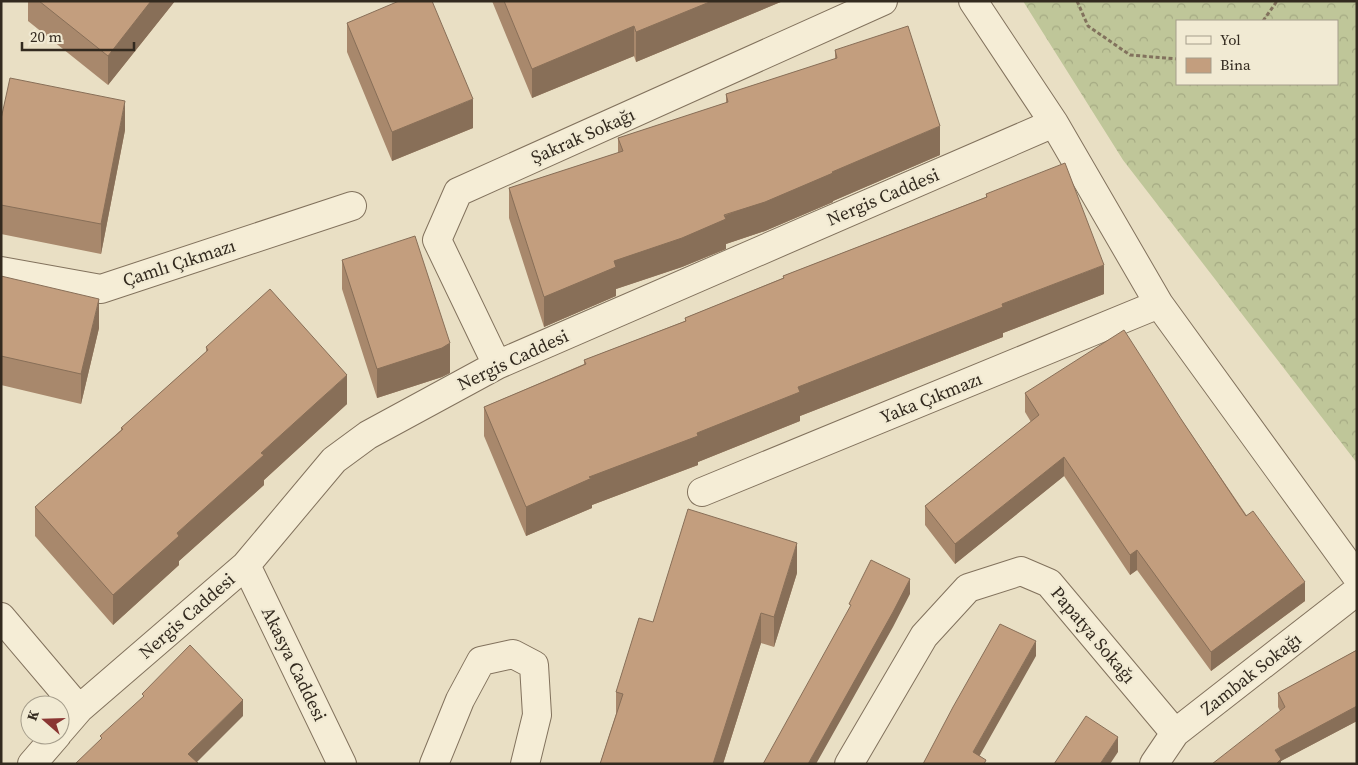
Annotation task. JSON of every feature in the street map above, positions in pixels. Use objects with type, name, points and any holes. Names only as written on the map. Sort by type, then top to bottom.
[{"type":"street","name":"Şakrak Sokağı","points":[[497,365],[436,240],[458,192],[883,1]]},
{"type":"street","points":[[973,1],[1054,123],[1159,304],[1357,577]]},
{"type":"street","name":"Nergis Caddesi","points":[[70,719],[79,709],[246,565],[334,460],[368,435],[497,365],[1054,123]]},
{"type":"street","name":"Çamlı Çıkmazı","points":[[1,271],[101,289],[352,206]]},
{"type":"street","name":"Yaka Çıkmazı","points":[[702,492],[1159,304]]},
{"type":"street","name":"Akasya Caddesi","points":[[246,565],[342,764]]},
{"type":"street","name":"Papatya Sokağı","points":[[849,764],[924,636],[968,588],[1021,571],[1049,583],[1175,733]]},
{"type":"street","name":"Zambak Sokağı","points":[[1154,764],[1175,733],[1357,591]]},
{"type":"street","points":[[1,617],[79,709]]},
{"type":"street","points":[[434,764],[460,700],[481,661],[513,654],[534,665],[537,715],[525,764]]},
{"type":"street","points":[[32,764],[48,745]]},
{"type":"path","points":[[1077,1],[1088,26],[1130,55],[1176,59]]},
{"type":"path","points":[[1264,20],[1278,1]]},
{"type":"green space","points":[[1023,1],[1357,1],[1357,463],[1123,160]]},
{"type":"building","points":[[39,1],[151,1],[108,56]]},
{"type":"building","points":[[399,1],[432,1],[473,99],[392,132],[347,23]]},
{"type":"building","points":[[504,1],[712,1],[636,32],[634,26],[532,69]]},
{"type":"building","points":[[908,26],[940,126],[765,202],[724,215],[726,219],[682,238],[614,261],[616,267],[544,297],[509,188],[623,151],[618,138],[728,102],[726,94],[837,58],[835,50]]},
{"type":"building","points":[[10,78],[125,101],[101,224],[1,205],[1,119]]},
{"type":"building","points":[[1065,163],[1104,265],[1002,304],[1003,307],[798,387],[800,392],[697,433],[698,436],[589,477],[592,478],[526,507],[484,407],[586,364],[584,360],[686,321],[685,318],[784,278],[783,276],[987,197],[986,194]]},
{"type":"building","points":[[415,236],[450,343],[442,348],[377,369],[342,260]]},
{"type":"building","points":[[1,276],[99,299],[81,374],[1,356]]},
{"type":"building","points":[[270,289],[347,375],[261,453],[264,455],[177,533],[179,536],[113,595],[35,507],[123,429],[121,428],[208,350],[206,347]]},
{"type":"building","points":[[1124,330],[1246,516],[1253,511],[1305,582],[1211,652],[1137,550],[1130,555],[1064,457],[955,544],[925,506],[1039,415],[1025,393]]},
{"type":"building","points":[[688,509],[797,543],[774,617],[761,613],[713,764],[600,764],[623,694],[616,692],[639,618],[653,622]]},
{"type":"building","points":[[871,560],[910,579],[893,612],[808,764],[763,764],[851,605],[849,604]]},
{"type":"building","points":[[1000,624],[1036,641],[973,752],[986,760],[984,764],[923,764],[953,707]]},
{"type":"building","points":[[190,645],[243,700],[188,754],[199,764],[75,764],[102,738],[100,736],[144,696],[142,694]]},
{"type":"building","points":[[1357,650],[1357,706],[1275,750],[1281,759],[1276,764],[1212,764],[1285,707],[1278,693]]},
{"type":"building","points":[[1086,716],[1118,737],[1100,764],[1054,764]]}]
